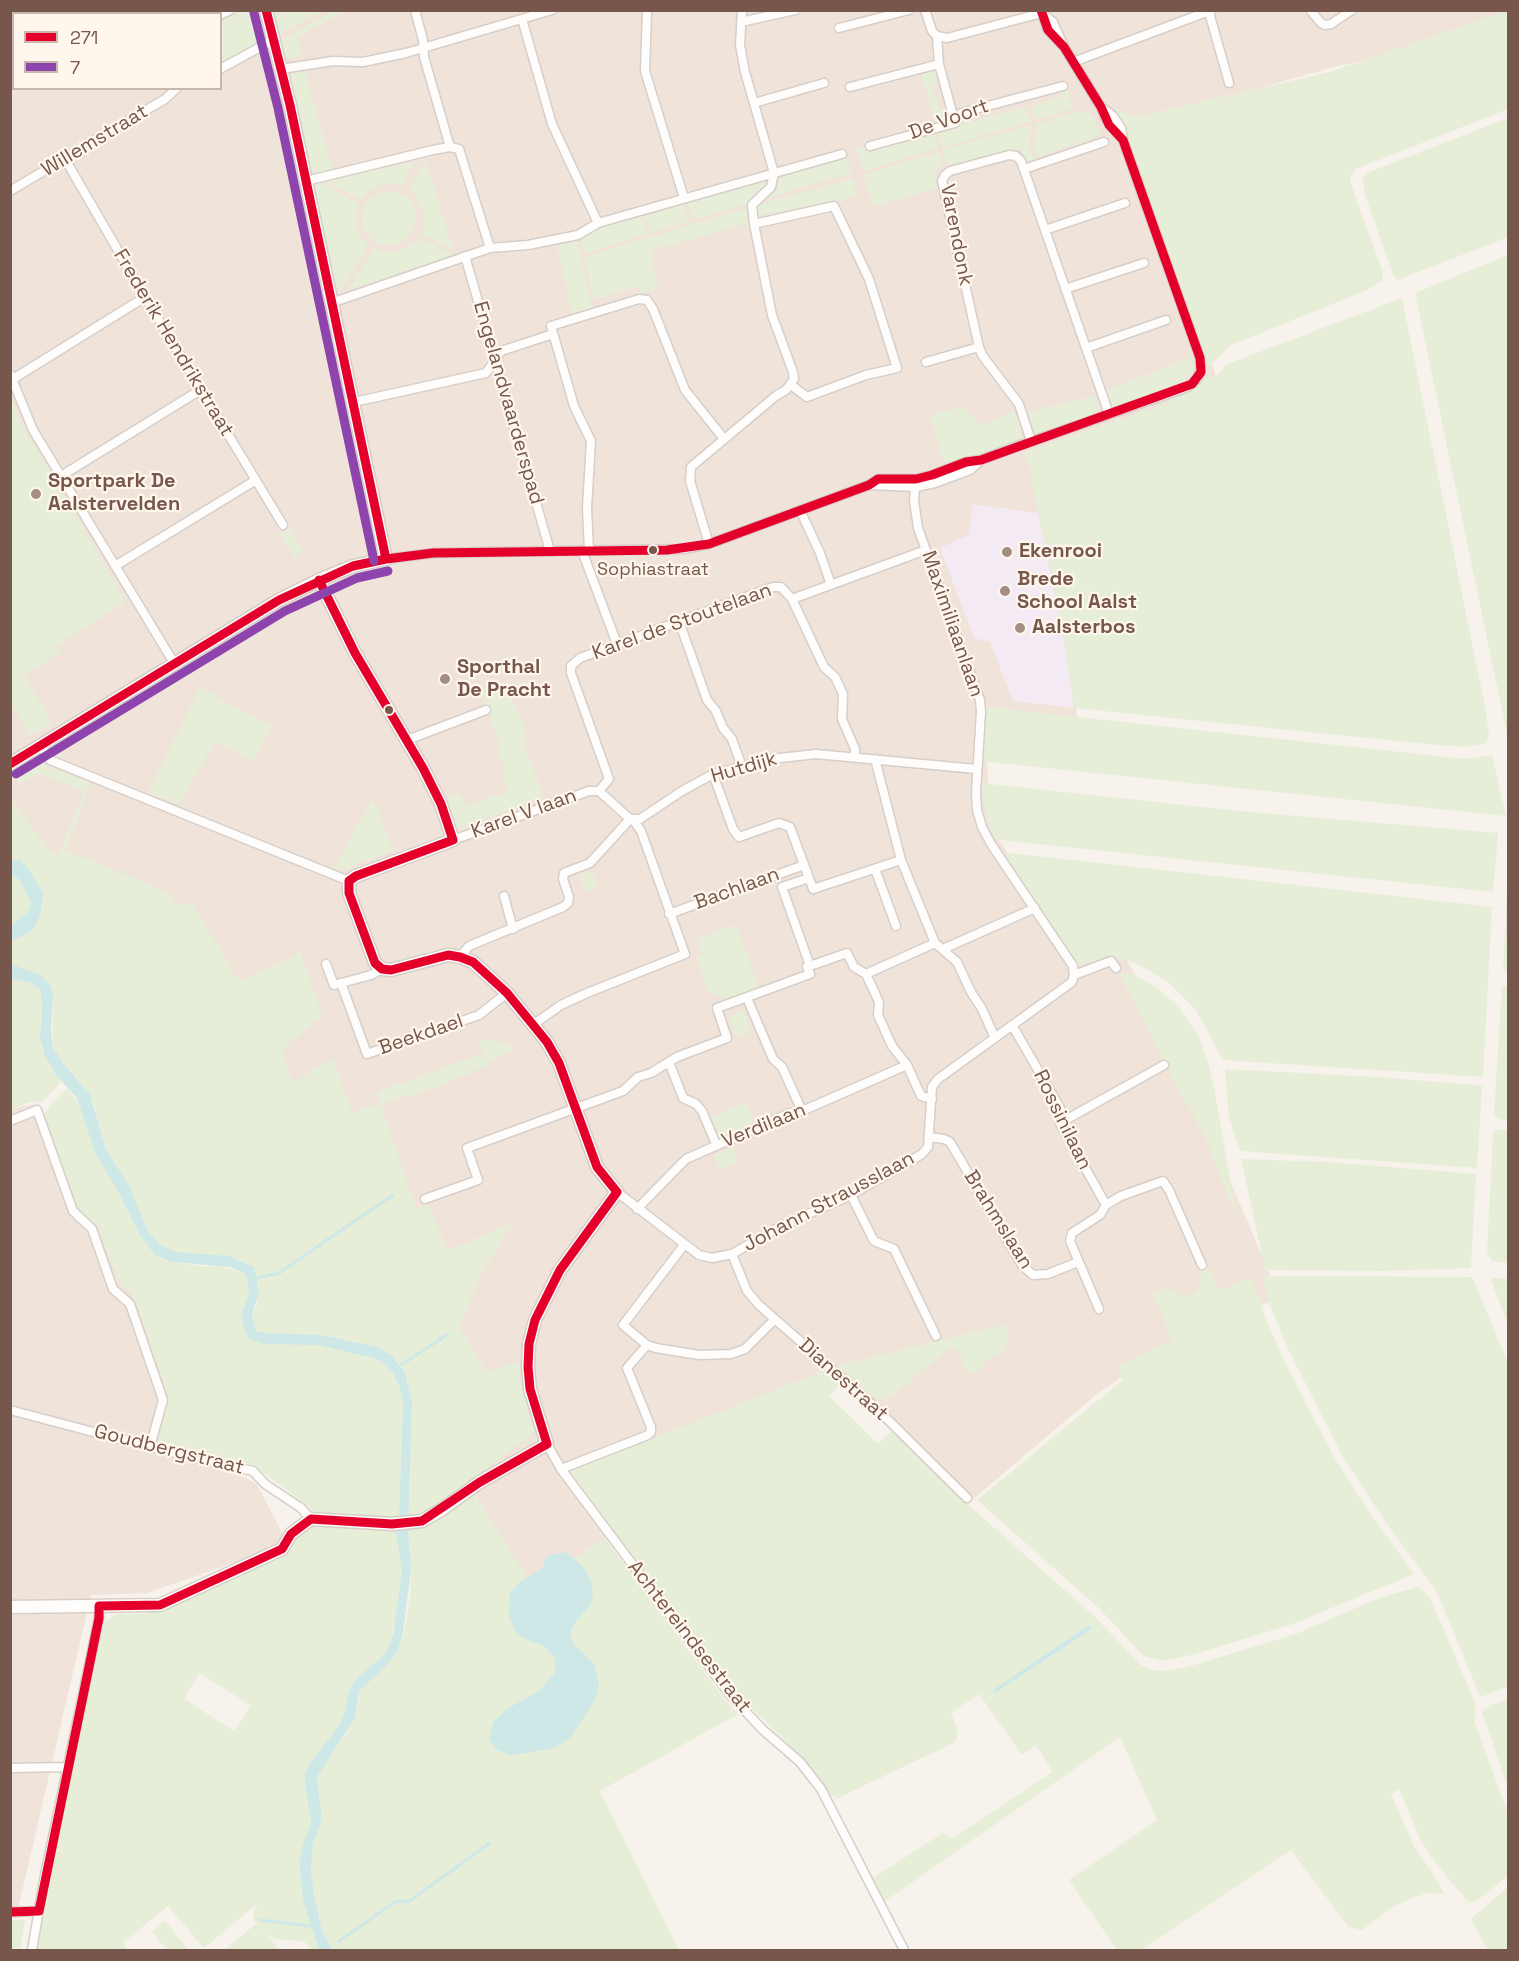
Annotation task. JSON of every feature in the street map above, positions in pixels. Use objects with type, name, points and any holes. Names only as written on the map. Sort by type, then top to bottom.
[{"type":"street","points":[[266,10],[282,69],[386,559]]},
{"type":"street","points":[[415,10],[423,40],[424,57],[450,147]]},
{"type":"street","points":[[282,69],[333,61],[363,62],[423,48],[552,10]]},
{"type":"street","points":[[647,10],[645,71],[684,198]]},
{"type":"street","points":[[709,544],[689,473],[691,467],[791,384],[794,379],[772,315],[754,224],[752,205],[771,187],[774,173],[745,72],[740,45],[742,10]]},
{"type":"street","points":[[741,22],[795,10]]},
{"type":"street","points":[[839,28],[909,10]]},
{"type":"street","points":[[10,764],[279,600],[353,566],[433,553],[675,549],[709,544],[869,485],[931,484],[970,470],[981,460],[1031,441],[1188,387],[1198,378],[1202,366],[1200,358],[1123,140],[1109,125],[1101,107],[1064,47],[1048,30],[1042,12],[947,38],[937,36],[932,31],[925,10]]},
{"type":"street","points":[[1310,10],[1325,26],[1352,10]]},
{"type":"street","points":[[1073,62],[1211,11],[1229,83]]},
{"type":"street","points":[[522,19],[555,132],[598,223]]},
{"type":"street","points":[[937,36],[939,64],[955,123]]},
{"type":"street","points":[[222,68],[274,39]]},
{"type":"street","points":[[850,87],[939,64]]},
{"type":"street","points":[[754,103],[824,83]]},
{"type":"street","name":"De Voort","points":[[870,146],[955,123],[961,113],[1063,86]]},
{"type":"street","name":"Willemstraat","points":[[10,191],[165,99],[175,90]]},
{"type":"street","points":[[1104,142],[1024,169],[1109,414]]},
{"type":"street","points":[[306,181],[450,147],[459,149],[490,248]]},
{"type":"street","points":[[331,303],[490,248],[528,245],[578,236],[598,223],[842,154]]},
{"type":"street","name":"Varendonk","points":[[1024,169],[1021,161],[1016,156],[1010,155],[950,171],[942,181],[979,347],[1019,404],[1031,441]]},
{"type":"street","name":"Frederik Hendrikstraat","points":[[64,159],[284,525]]},
{"type":"street","points":[[1046,230],[1125,203]]},
{"type":"street","points":[[754,224],[834,206],[869,279],[897,368],[866,375],[807,397],[791,384]]},
{"type":"street","name":"Engelandvaarderspad","points":[[465,256],[550,550]]},
{"type":"street","points":[[1065,289],[1144,263]]},
{"type":"street","points":[[146,297],[12,377],[33,430],[174,663]]},
{"type":"street","points":[[354,402],[486,373],[501,351],[639,299],[647,300],[652,309],[685,390],[724,439]]},
{"type":"street","points":[[1086,348],[1166,320]]},
{"type":"street","points":[[552,330],[574,406],[591,441],[586,551],[617,644]]},
{"type":"street","points":[[926,362],[979,347]]},
{"type":"street","points":[[61,476],[202,389]]},
{"type":"street","points":[[115,566],[256,480]]},
{"type":"street","name":"Maximiliaanlaan","points":[[916,483],[914,501],[918,528],[980,700],[976,769]]},
{"type":"street","points":[[800,510],[820,553],[831,585]]},
{"type":"street","name":"Karel de Stoutelaan","points":[[599,791],[609,778],[571,673],[571,666],[580,658],[773,587],[781,587],[792,599],[926,550]]},
{"type":"street","points":[[319,580],[355,653],[433,787],[453,840]]},
{"type":"street","points":[[792,599],[824,667],[835,677],[843,694],[842,719],[855,748],[855,757]]},
{"type":"street","points":[[679,621],[707,700],[732,739],[742,767]]},
{"type":"street","points":[[407,740],[486,710]]},
{"type":"street","points":[[10,1607],[160,1605],[282,1549],[291,1534],[311,1520],[392,1524],[422,1521],[480,1482],[547,1444],[537,1418],[529,1378],[529,1344],[535,1320],[560,1270],[617,1192],[597,1167],[559,1063],[547,1042],[507,993],[473,962],[460,957],[448,956],[391,970],[382,969],[375,963],[350,893],[349,881],[50,760],[40,746]]},
{"type":"street","name":"Hutdijk","points":[[460,957],[470,946],[563,907],[568,903],[564,873],[590,863],[632,820],[640,819],[682,791],[714,774],[790,755],[816,754],[976,769]]},
{"type":"street","points":[[875,759],[901,860],[935,943],[957,962],[995,1038]]},
{"type":"street","points":[[976,769],[977,810],[982,827],[1073,966],[1074,975]]},
{"type":"street","points":[[714,774],[739,837],[779,824],[790,827],[813,890],[901,860]]},
{"type":"street","name":"Karel V laan","points":[[349,881],[356,876],[589,791],[599,791]]},
{"type":"street","points":[[534,1024],[561,1005],[586,993],[685,954],[641,831],[599,791]]},
{"type":"street","name":"Bachlaan","points":[[669,914],[804,864]]},
{"type":"street","points":[[875,869],[896,926]]},
{"type":"street","points":[[809,878],[782,887],[810,966]]},
{"type":"street","points":[[504,896],[513,929]]},
{"type":"street","points":[[943,949],[1035,908]]},
{"type":"street","points":[[866,974],[935,943]]},
{"type":"street","points":[[425,1199],[478,1179],[467,1148],[623,1091],[638,1077],[651,1073],[677,1057],[727,1038],[717,1008],[810,974],[807,967],[847,953],[854,967],[866,974],[879,1002],[879,1015],[892,1046],[907,1065],[921,1096],[932,1099]]},
{"type":"street","name":"Johann Strausslaan","points":[[617,1192],[684,1245],[699,1254],[712,1258],[732,1254],[781,1226],[851,1195],[922,1154],[928,1147],[932,1087],[938,1079],[1072,982],[1074,975],[1111,961],[1116,968]]},
{"type":"street","name":"Beekdael","points":[[326,964],[334,986],[341,984],[367,1054],[478,1015],[507,993]]},
{"type":"street","points":[[341,984],[371,975],[382,969]]},
{"type":"street","points":[[747,998],[772,1059],[782,1067],[802,1111]]},
{"type":"street","name":"Rossinilaan","points":[[1012,1025],[1060,1108],[1060,1123],[1106,1205]]},
{"type":"street","points":[[669,1062],[683,1098],[696,1104],[702,1111],[716,1144]]},
{"type":"street","name":"Verdilaan","points":[[637,1209],[686,1159],[716,1144],[790,1113],[802,1111],[907,1065]]},
{"type":"street","points":[[1060,1123],[1164,1065]]},
{"type":"street","points":[[10,1121],[38,1110],[73,1211],[92,1229],[113,1289],[130,1304],[163,1400],[150,1447]]},
{"type":"street","name":"Brahmslaan","points":[[929,1137],[950,1142],[1022,1265],[1033,1275],[1048,1274],[1078,1262]]},
{"type":"street","points":[[1099,1309],[1070,1241],[1072,1233],[1100,1215],[1106,1205],[1121,1196],[1163,1181],[1202,1265]]},
{"type":"street","points":[[851,1195],[874,1241],[894,1249],[936,1336]]},
{"type":"street","points":[[684,1245],[623,1325],[647,1345],[683,1354],[731,1354],[745,1349],[775,1319]]},
{"type":"street","name":"Dianestraat","points":[[732,1254],[747,1291],[775,1319],[877,1409],[967,1498]]},
{"type":"street","points":[[561,1469],[651,1432],[627,1368],[647,1345]]},
{"type":"street","name":"Goudbergstraat","points":[[10,1410],[150,1447],[253,1471],[266,1484],[301,1508],[311,1520]]},
{"type":"street","name":"Achtereindsestraat","points":[[547,1444],[561,1469],[730,1696],[763,1730],[800,1762],[821,1789],[904,1950]]},
{"type":"street","points":[[32,1950],[67,1767],[99,1618],[99,1606]]},
{"type":"street","points":[[10,1768],[67,1767]]},
{"type":"street","points":[[10,1912],[39,1911]]},
{"type":"shaded area","points":[[11,11],[1508,11],[1508,28],[1334,67],[1128,125],[1220,387],[1070,634],[1077,718],[987,756],[989,825],[1079,959],[1125,955],[1208,1129],[1280,1298],[1177,1338],[1097,1394],[972,1500],[840,1373],[532,1588],[467,1482],[486,1372],[459,1328],[292,1083],[60,882],[11,804]]},
{"type":"shaded area","name":"Brede School Aalst","points":[[972,504],[1038,513],[1063,634],[1074,708],[1013,701],[990,642],[974,638],[940,548],[969,535]]},
{"type":"shaded area","points":[[39,1103],[138,1306],[172,1389],[159,1442],[256,1483],[288,1544],[147,1593],[91,1595],[18,1909],[11,1909],[10,1109]]},
{"type":"green space","points":[[272,10],[322,11],[277,35]]},
{"type":"green space","points":[[245,11],[254,11],[263,35],[261,40],[222,62],[222,21]]},
{"type":"green space","points":[[334,11],[345,11],[296,37],[301,55],[289,59],[283,55],[280,41]]},
{"type":"green space","points":[[1508,11],[1508,109],[1356,169],[1351,175],[1350,180],[1383,272],[1382,281],[1367,290],[1231,345],[1218,359],[1207,366],[1124,126],[1115,108],[1136,117],[1329,72]]},
{"type":"green space","points":[[938,71],[940,82],[932,85],[940,110],[948,109],[951,119],[936,125],[922,76],[924,73]]},
{"type":"green space","points":[[305,72],[332,170],[308,176],[286,75]]},
{"type":"green space","points":[[1068,91],[1073,109],[1035,119],[1031,106],[1062,97],[1061,93]]},
{"type":"green space","points":[[1026,107],[1031,121],[942,148],[938,131]]},
{"type":"green space","points":[[1083,111],[1093,117],[1100,136],[1037,157],[1034,146],[1037,134],[1036,124]]},
{"type":"green space","points":[[1508,118],[1508,237],[1398,280],[1393,274],[1364,192],[1363,178],[1367,173]]},
{"type":"green space","points":[[1032,125],[1029,146],[1034,161],[1026,164],[1020,148],[947,166],[943,150]]},
{"type":"green space","points":[[935,133],[938,148],[863,171],[858,149],[866,147],[868,151]]},
{"type":"green space","points":[[939,152],[943,166],[934,169],[938,188],[872,206],[864,175]]},
{"type":"green space","points":[[846,156],[851,173],[760,200],[774,192],[779,185],[780,175]]},
{"type":"green space","points":[[426,161],[453,250],[421,234],[425,223],[424,210],[417,196],[409,189]]},
{"type":"green space","points":[[415,162],[402,185],[381,185],[370,190],[361,200],[324,180]]},
{"type":"green space","points":[[771,178],[768,184],[753,193],[747,204],[692,220],[687,202]]},
{"type":"green space","points":[[852,179],[856,195],[836,202],[756,216],[758,205]]},
{"type":"green space","points":[[317,181],[359,204],[356,212],[356,225],[361,237],[368,244],[339,294],[313,185]]},
{"type":"green space","points":[[389,191],[408,199],[416,218],[408,237],[389,245],[370,237],[362,218],[370,199]]},
{"type":"green space","points":[[683,203],[688,221],[650,233],[645,214]]},
{"type":"green space","points":[[748,208],[749,223],[650,251],[658,289],[641,293],[639,286],[594,299],[584,257]]},
{"type":"green space","points":[[641,214],[647,234],[584,253],[582,238],[606,225]]},
{"type":"green space","points":[[420,238],[454,255],[348,290],[374,248],[388,253],[401,251]]},
{"type":"green space","points":[[577,240],[592,308],[572,314],[557,245]]},
{"type":"green space","points":[[1508,255],[1508,739],[1415,293]]},
{"type":"green space","points":[[1402,298],[1484,702],[1489,733],[1487,741],[1483,744],[1464,747],[1074,708],[1063,634],[1026,452],[1162,405],[1192,390],[1205,378],[1218,375],[1225,365]]},
{"type":"green space","points":[[1191,357],[1193,372],[1185,379],[1156,393],[1110,409],[1104,392]]},
{"type":"green space","name":"Sportpark De Aalstervelden","points":[[11,395],[16,414],[125,600],[124,603],[55,646],[61,652],[24,675],[51,722],[30,735],[11,702]]},
{"type":"green space","points":[[1094,396],[1099,412],[1034,436],[1027,412]]},
{"type":"green space","points":[[961,406],[982,426],[1013,411],[1020,425],[1023,440],[947,467],[936,439],[931,415]]},
{"type":"green space","points":[[290,529],[303,552],[294,557],[279,533]]},
{"type":"green space","points":[[506,682],[525,732],[525,747],[544,797],[459,828],[455,824],[446,799],[460,794],[466,807],[508,791],[502,773],[506,771],[499,753],[502,752],[480,689]]},
{"type":"green space","points":[[200,687],[270,726],[271,729],[253,761],[218,742],[214,743],[179,804],[148,792]]},
{"type":"green space","points":[[985,707],[1456,758],[1492,755],[1506,816],[980,761]]},
{"type":"green space","points":[[38,762],[90,783],[65,852],[92,860],[170,894],[175,903],[192,904],[239,981],[290,959],[300,951],[323,1017],[281,1051],[292,1083],[333,1059],[352,1113],[381,1104],[416,1208],[428,1204],[448,1251],[499,1228],[512,1225],[482,1272],[459,1328],[486,1372],[519,1362],[520,1380],[534,1433],[426,1512],[408,1517],[412,1402],[405,1371],[397,1361],[378,1347],[352,1341],[322,1335],[256,1331],[252,1315],[257,1304],[247,1263],[230,1256],[177,1252],[159,1244],[148,1231],[129,1185],[106,1150],[94,1105],[84,1086],[63,1063],[53,1047],[53,995],[41,975],[11,964],[10,941],[43,893],[28,868],[20,860],[11,860],[11,800],[51,853],[58,855],[85,791],[42,774],[20,783],[15,775]]},
{"type":"green space","points":[[981,783],[1239,811],[1498,833],[1493,892],[1000,840],[994,838],[990,828]]},
{"type":"green space","points":[[373,799],[393,850],[349,868],[341,870],[334,868]]},
{"type":"green space","points":[[1010,853],[1492,907],[1483,1077],[1223,1060],[1196,1010],[1168,982],[1138,964],[1126,960],[1111,958],[1077,966],[1003,856]]},
{"type":"green space","points":[[1508,869],[1508,972],[1503,971]]},
{"type":"green space","points":[[588,872],[594,875],[598,887],[588,891],[584,890],[579,875]]},
{"type":"green space","points":[[10,876],[20,880],[31,902],[28,912],[11,925]]},
{"type":"green space","points":[[736,925],[759,988],[726,1000],[708,990],[696,956],[703,954],[697,939]]},
{"type":"green space","points":[[1118,972],[1135,975],[1159,989],[1180,1009],[1198,1035],[1214,1087],[1236,1214],[1207,1142]]},
{"type":"green space","points":[[11,979],[31,983],[40,990],[42,1001],[41,1046],[50,1067],[61,1082],[42,1102],[30,1102],[11,1109]]},
{"type":"green space","points":[[1502,986],[1508,986],[1508,1120],[1498,1119],[1494,1113]]},
{"type":"green space","points":[[744,1011],[751,1030],[749,1030],[750,1033],[741,1037],[739,1034],[736,1035],[728,1017]]},
{"type":"green space","points":[[489,1039],[515,1047],[487,1065],[443,1085],[381,1104],[377,1092],[484,1053],[478,1042]]},
{"type":"green space","points":[[1225,1069],[1377,1077],[1486,1086],[1482,1087],[1477,1168],[1240,1151],[1229,1118]]},
{"type":"green space","points":[[67,1088],[80,1105],[95,1153],[140,1235],[166,1261],[208,1267],[221,1266],[246,1274],[249,1292],[242,1313],[243,1326],[249,1339],[320,1345],[349,1351],[380,1361],[392,1372],[399,1385],[403,1402],[399,1517],[380,1519],[320,1515],[253,1465],[159,1442],[157,1434],[168,1397],[138,1306],[133,1295],[120,1284],[98,1227],[79,1211],[44,1115],[49,1106]]},
{"type":"green space","points":[[745,1103],[755,1123],[726,1136],[717,1135],[710,1119]]},
{"type":"green space","points":[[1495,1130],[1508,1130],[1508,1263],[1492,1261],[1487,1252]]},
{"type":"green space","points":[[732,1147],[738,1161],[720,1169],[714,1155]]},
{"type":"green space","points":[[1241,1159],[1329,1162],[1476,1174],[1471,1268],[1385,1271],[1265,1270]]},
{"type":"green space","points":[[1200,1256],[1221,1291],[1251,1277],[1282,1356],[1332,1454],[1367,1509],[1414,1574],[1293,1624],[1195,1654],[1163,1661],[1143,1656],[1100,1609],[977,1500],[1124,1379],[1116,1368],[1172,1340],[1153,1292],[1169,1288],[1183,1297],[1196,1293],[1200,1284]]},
{"type":"green space","points":[[1262,1277],[1472,1277],[1508,1363],[1508,1686],[1481,1697],[1437,1592],[1382,1517],[1342,1455],[1289,1351],[1270,1305]]},
{"type":"green space","points":[[1492,1278],[1508,1279],[1508,1325],[1491,1280]]},
{"type":"green space","points":[[1003,1325],[1009,1329],[1005,1348],[986,1361],[979,1371],[972,1374],[966,1371],[962,1357],[956,1349],[950,1347],[896,1393],[879,1401],[838,1365]]},
{"type":"green space","points":[[829,1369],[843,1382],[829,1396],[878,1444],[894,1429],[974,1510],[1094,1616],[1141,1665],[1153,1670],[1166,1671],[1187,1667],[1270,1642],[1298,1633],[1379,1598],[1418,1587],[1429,1596],[1475,1702],[1475,1723],[1508,1814],[1508,1876],[1479,1899],[1471,1903],[1467,1901],[1429,1854],[1419,1837],[1399,1788],[1391,1795],[1414,1847],[1445,1894],[1427,1893],[1394,1906],[1362,1930],[1349,1927],[1291,1850],[1141,1950],[1117,1950],[1069,1880],[1157,1820],[1120,1737],[884,1902],[873,1878],[943,1833],[952,1839],[1053,1772],[1036,1745],[1022,1755],[979,1694],[951,1713],[957,1728],[957,1739],[953,1743],[838,1798],[831,1795],[808,1764],[736,1692],[686,1630],[590,1506],[570,1471]],"holes":[[[1089,1625],[1092,1629],[995,1693],[993,1690]]]},
{"type":"green space","points":[[473,1492],[527,1578],[521,1581],[532,1642],[543,1645],[555,1659],[555,1672],[539,1691],[508,1708],[512,1755],[555,1748],[594,1664],[574,1644],[570,1635],[574,1624],[590,1606],[581,1564],[575,1559],[605,1538],[725,1700],[738,1714],[600,1791],[679,1950],[332,1950],[322,1930],[311,1870],[313,1844],[322,1819],[317,1777],[345,1736],[358,1707],[360,1691],[398,1651],[404,1633],[410,1597],[411,1569],[408,1528]]},
{"type":"green space","points":[[315,1524],[397,1529],[402,1569],[398,1611],[389,1647],[380,1659],[352,1685],[339,1726],[305,1773],[311,1823],[299,1863],[303,1900],[319,1950],[311,1950],[305,1942],[271,1938],[254,1920],[253,1913],[258,1903],[204,1948],[168,1906],[123,1943],[128,1950],[35,1950],[73,1756],[101,1629],[105,1622],[116,1614],[146,1614],[164,1609],[285,1552],[299,1534]],"holes":[[[200,1673],[251,1706],[234,1731],[184,1699]]]},
{"type":"green space","points":[[1508,1698],[1508,1788],[1482,1712],[1491,1705]]},
{"type":"green space","points":[[1508,1887],[1508,1950],[1488,1950],[1471,1919]]},
{"type":"green space","points":[[11,1920],[25,1920],[20,1950],[11,1950]]},
{"type":"green space","points":[[165,1921],[187,1950],[167,1950],[152,1932]]},
{"type":"green space","points":[[257,1923],[279,1950],[224,1950]]},
{"type":"water","points":[[11,860],[20,860],[28,868],[43,893],[40,916],[32,931],[11,941],[11,925],[28,912],[31,902],[20,880],[11,876]]},
{"type":"water","points":[[11,964],[41,975],[50,985],[53,995],[51,1032],[53,1047],[63,1063],[90,1094],[106,1150],[129,1185],[148,1231],[159,1244],[177,1252],[230,1256],[254,1267],[259,1292],[252,1315],[256,1331],[322,1335],[378,1347],[392,1356],[405,1372],[412,1402],[408,1528],[411,1569],[403,1633],[398,1651],[387,1665],[360,1690],[355,1718],[317,1777],[322,1819],[313,1844],[311,1870],[322,1930],[332,1950],[319,1950],[303,1900],[299,1863],[311,1823],[305,1773],[339,1726],[352,1685],[380,1659],[389,1647],[394,1630],[402,1570],[396,1533],[399,1517],[403,1402],[399,1385],[392,1372],[373,1358],[320,1345],[263,1344],[249,1339],[243,1326],[242,1313],[249,1292],[246,1274],[230,1267],[171,1262],[155,1255],[140,1235],[95,1153],[77,1098],[55,1074],[45,1056],[40,1039],[42,1001],[40,990],[31,983],[11,979]]},
{"type":"water","points":[[565,1552],[581,1564],[591,1581],[593,1594],[590,1606],[574,1624],[570,1635],[574,1644],[594,1664],[599,1685],[596,1698],[571,1737],[555,1748],[512,1755],[496,1750],[489,1739],[493,1722],[508,1708],[539,1691],[555,1672],[555,1659],[543,1645],[517,1634],[509,1617],[510,1593],[521,1581],[542,1568],[546,1557]]},
{"type":"water","points":[[1089,1625],[1092,1629],[995,1693],[993,1690]]},
{"type":"waterway","points":[[257,1278],[279,1273],[393,1195]]},
{"type":"waterway","points":[[401,1365],[448,1334]]},
{"type":"waterway","points":[[338,1942],[396,1901],[408,1902],[490,1843]]},
{"type":"waterway","points":[[260,1920],[311,1926]]},
{"type":"transit line","name":"271","points":[[266,10],[290,105],[386,559]]},
{"type":"transit line","name":"271","points":[[10,764],[279,600],[353,566],[433,553],[667,550],[709,544],[869,485],[878,479],[916,479],[932,475],[966,462],[981,460],[1192,384],[1201,372],[1200,358],[1123,140],[1109,125],[1101,107],[1064,47],[1048,30],[1041,10]]},
{"type":"transit line","name":"7","points":[[254,13],[278,108],[374,561]]},
{"type":"transit line","name":"7","points":[[16,774],[285,611],[357,578],[388,571]]},
{"type":"transit line","name":"271","points":[[10,1912],[39,1911],[99,1618],[99,1606],[160,1605],[282,1549],[291,1534],[311,1519],[392,1524],[422,1521],[480,1482],[547,1444],[530,1389],[529,1344],[535,1320],[560,1270],[617,1192],[597,1167],[559,1063],[547,1042],[507,993],[473,962],[460,957],[448,955],[391,970],[382,969],[375,963],[349,893],[349,881],[356,876],[453,840],[441,804],[423,768],[355,653],[319,580]]},
{"type":"place","name":"Sportpark De Aalstervelden","points":[[36,494]]},
{"type":"place","name":"Sophiastraat","points":[[653,550]]},
{"type":"place","name":"Ekenrooi","points":[[1007,552]]},
{"type":"place","name":"Brede School Aalst","points":[[1005,591]]},
{"type":"place","name":"Aalsterbos","points":[[1020,628]]},
{"type":"place","name":"Sporthal De Pracht","points":[[445,679]]}]
